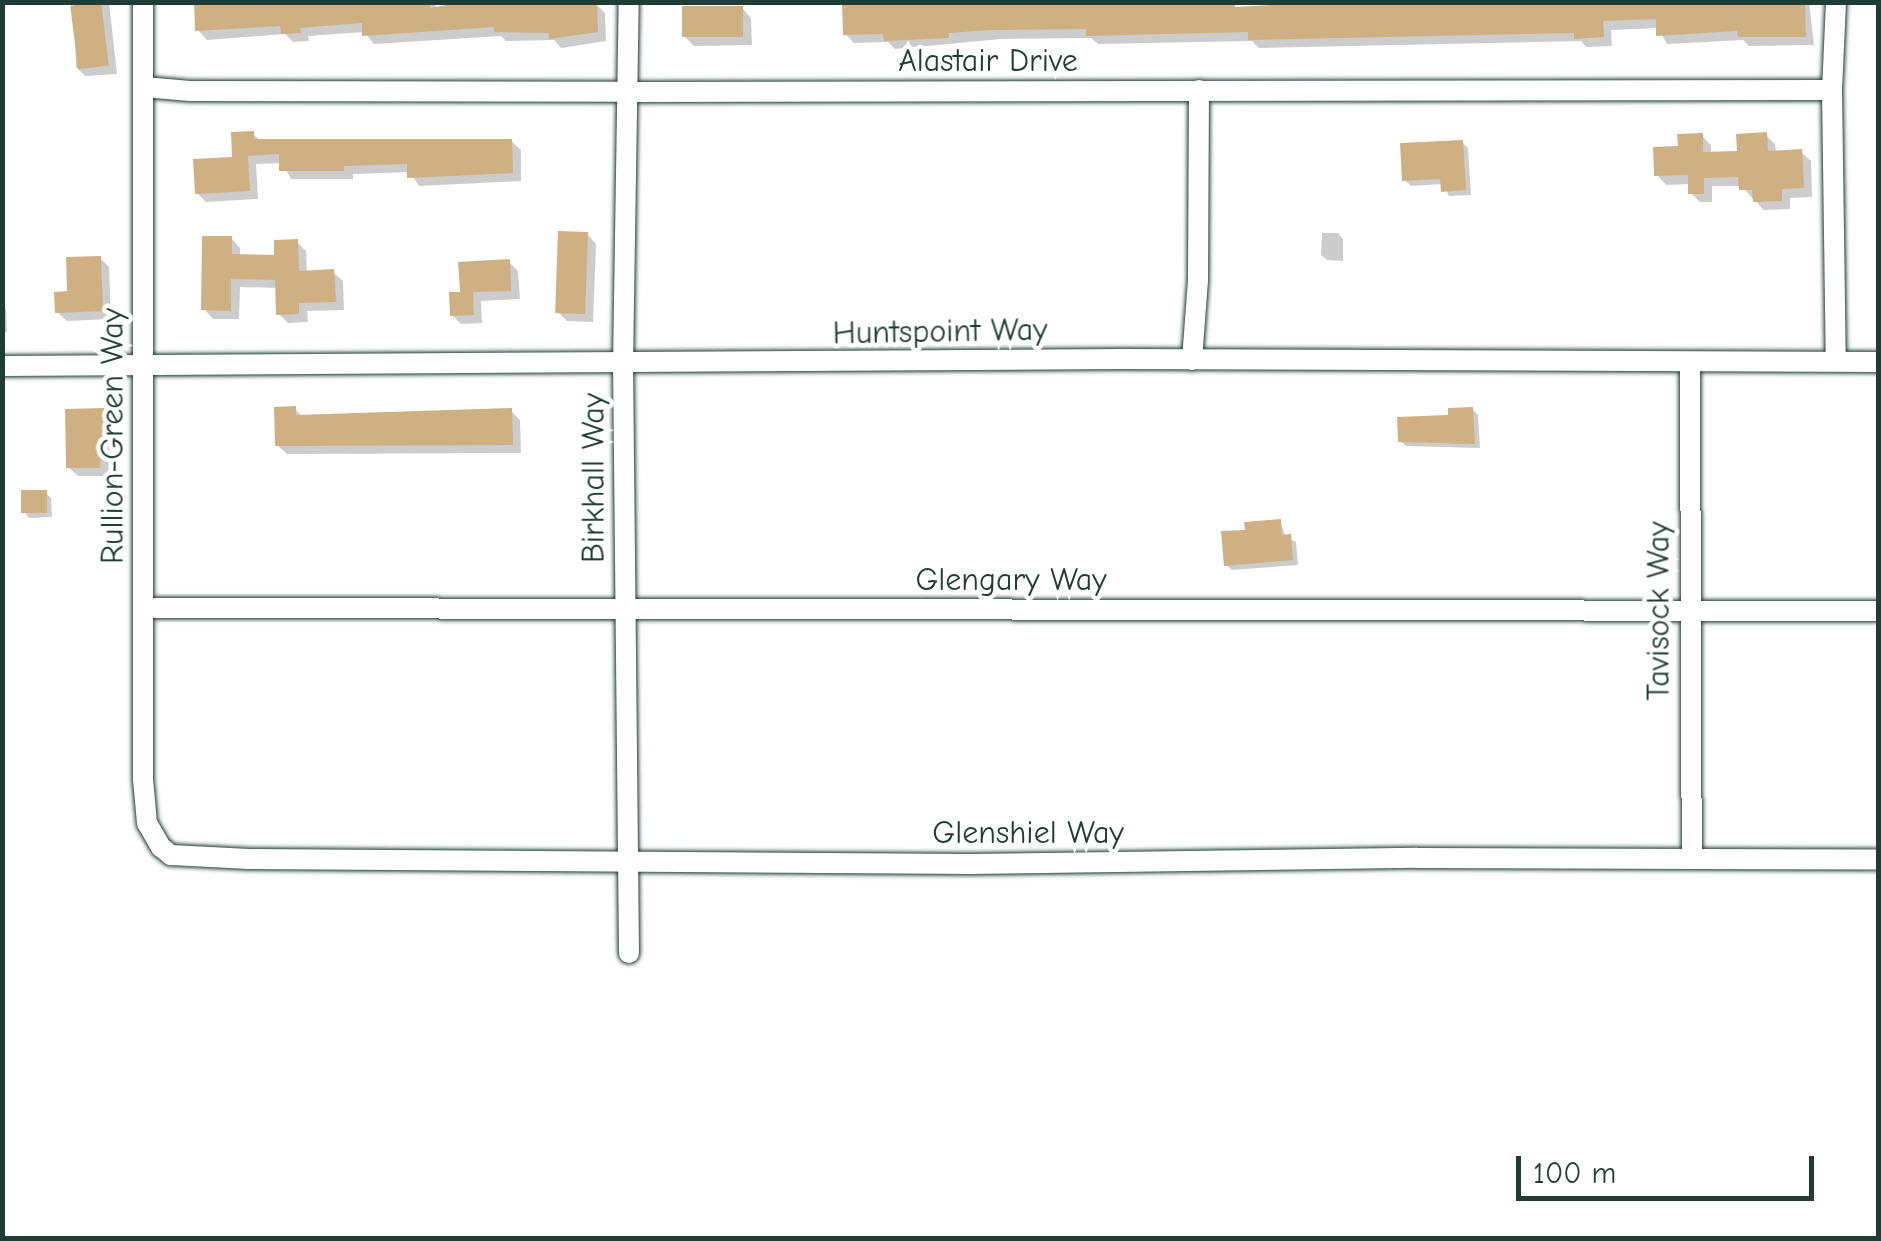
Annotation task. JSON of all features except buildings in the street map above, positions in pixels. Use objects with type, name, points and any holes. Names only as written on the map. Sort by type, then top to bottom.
[{"type":"street","name":"Rullion-Green Way","points":[[143,2],[144,810],[161,847],[177,857]]},
{"type":"street","name":"Birkhall Way","points":[[629,2],[624,365],[629,953]]},
{"type":"street","points":[[1836,2],[1832,90],[1836,361]]},
{"type":"street","name":"Alastair Drive","points":[[144,87],[190,91],[628,92],[1832,90]]},
{"type":"street","points":[[1192,360],[1198,299],[1199,90]]},
{"type":"street","name":"Huntspoint Way","points":[[2,366],[1192,360],[1878,362]]},
{"type":"street","name":"Tavisock Way","points":[[1690,363],[1692,858]]},
{"type":"street","name":"Glengary Way","points":[[144,608],[1878,610]]},
{"type":"street","name":"Glenshiel Way","points":[[177,857],[972,864],[1878,860]]}]
